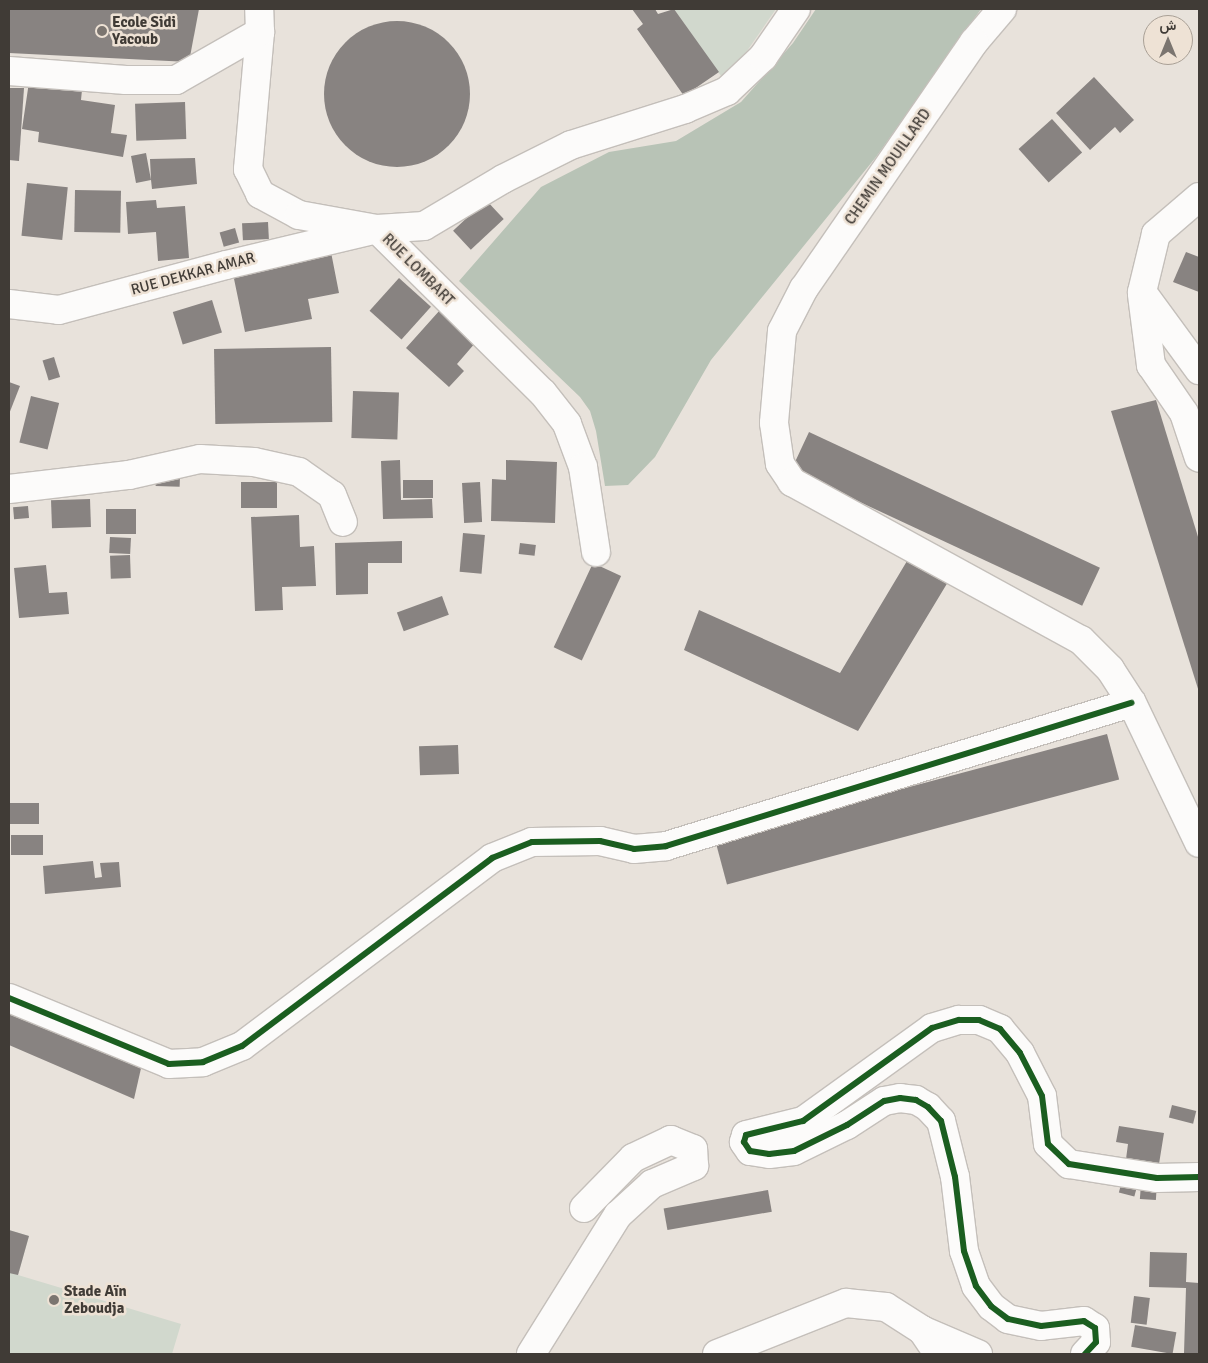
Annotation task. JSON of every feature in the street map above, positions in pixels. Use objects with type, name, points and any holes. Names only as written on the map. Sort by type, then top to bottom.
[{"type":"street","points":[[377,229],[424,226],[503,179],[571,145],[685,109],[727,91],[763,57],[796,9]]},
{"type":"street","name":"CHEMIN MOUILLARD","points":[[1002,9],[974,42],[804,288],[782,331],[774,423],[780,464],[792,482],[1081,640],[1110,669],[1132,703]]},
{"type":"street","points":[[9,71],[126,80],[176,80],[259,20]]},
{"type":"street","name":"RUE LOMBART","points":[[259,20],[248,169],[260,194],[298,215],[377,229],[543,394],[567,424],[583,467],[596,552]]},
{"type":"street","points":[[1199,197],[1156,234],[1142,292],[1151,365],[1184,413],[1199,458]]},
{"type":"street","name":"RUE DEKKAR AMAR","points":[[9,304],[59,310],[226,264],[377,229]]},
{"type":"street","points":[[1142,292],[1199,370]]},
{"type":"street","points":[[9,489],[129,475],[200,459],[254,462],[298,472],[332,495],[343,522]]},
{"type":"street","points":[[9,998],[169,1064],[203,1062],[242,1046],[492,858],[532,842],[600,841],[634,849],[666,846],[1132,703],[1199,842]]},
{"type":"street","points":[[1085,1354],[1096,1342],[1095,1328],[1084,1322],[1041,1326],[1008,1319],[991,1306],[976,1286],[964,1251],[955,1176],[941,1121],[928,1107],[916,1100],[900,1098],[884,1101],[847,1125],[794,1151],[770,1154],[750,1152],[744,1142],[746,1135],[803,1121],[932,1028],[959,1020],[979,1020],[1000,1029],[1020,1053],[1042,1096],[1048,1144],[1069,1164],[1156,1178],[1199,1177]]},
{"type":"street","points":[[531,1354],[618,1215],[652,1184],[694,1166],[693,1149],[671,1140],[633,1158],[584,1208]]},
{"type":"street","points":[[717,1354],[846,1303],[886,1307],[922,1330],[978,1354]]},
{"type":"street","points":[[922,1330],[938,1354]]},
{"type":"shaded area","points":[[674,9],[776,9],[747,51],[721,76]]},
{"type":"shaded area","name":"Stade Aïn Zeboudja","points":[[9,1230],[29,1236],[18,1275],[181,1324],[172,1354],[9,1354]]},
{"type":"green space","points":[[816,9],[981,9],[876,157],[711,360],[655,457],[628,485],[605,486],[596,431],[590,411],[580,397],[459,281],[541,187],[609,152],[676,141],[741,102],[793,43]]},
{"type":"building","name":"Ecole Sidi Yacoub","points":[[9,9],[199,9],[189,62],[9,53]]},
{"type":"building","points":[[632,9],[655,9],[658,14],[674,9],[719,72],[684,96],[637,29],[643,24]]},
{"type":"building","points":[[397,21],[411,22],[425,27],[438,33],[449,42],[458,53],[464,66],[469,80],[469,108],[464,122],[458,135],[449,146],[438,155],[425,161],[411,166],[397,167],[383,166],[369,161],[356,155],[345,146],[336,135],[330,122],[325,108],[324,94],[325,80],[330,66],[336,53],[345,42],[356,33],[369,27],[383,22]]},
{"type":"building","points":[[1094,77],[1134,120],[1120,133],[1115,127],[1090,150],[1056,113]]},
{"type":"building","points":[[29,82],[82,90],[81,100],[115,105],[111,133],[127,135],[123,157],[38,142],[39,132],[22,129]]},
{"type":"building","points":[[9,88],[24,88],[19,161],[9,160]]},
{"type":"building","points":[[185,102],[186,139],[136,141],[135,104]]},
{"type":"building","points":[[1052,119],[1082,152],[1049,183],[1019,149]]},
{"type":"building","points":[[146,153],[151,180],[136,183],[131,156]]},
{"type":"building","points":[[195,158],[197,184],[152,189],[150,159]]},
{"type":"building","points":[[27,183],[68,187],[62,240],[21,236]]},
{"type":"building","points":[[75,190],[121,191],[120,233],[74,232]]},
{"type":"building","points":[[156,200],[157,208],[185,206],[189,258],[158,261],[156,232],[128,234],[126,202]]},
{"type":"building","points":[[486,200],[504,219],[471,250],[453,231]]},
{"type":"building","points":[[268,222],[269,239],[243,240],[242,223]]},
{"type":"building","points":[[235,228],[239,242],[224,247],[220,232]]},
{"type":"building","points":[[330,247],[339,293],[308,299],[312,319],[245,332],[233,274]]},
{"type":"building","points":[[1186,252],[1199,257],[1199,292],[1173,282]]},
{"type":"building","points":[[399,278],[431,307],[402,339],[370,311]]},
{"type":"building","points":[[212,300],[222,333],[183,345],[173,312]]},
{"type":"building","points":[[440,310],[476,342],[457,364],[464,371],[449,387],[406,348]]},
{"type":"building","points":[[331,347],[332,422],[215,424],[214,349]]},
{"type":"building","points":[[54,357],[60,377],[49,381],[43,361]]},
{"type":"building","points":[[9,382],[20,386],[9,414]]},
{"type":"building","points":[[353,391],[399,393],[397,440],[351,438]]},
{"type":"building","points":[[31,396],[59,403],[48,450],[19,443]]},
{"type":"building","points":[[1156,400],[1199,540],[1199,692],[1111,411]]},
{"type":"building","points":[[809,432],[1100,568],[1082,606],[791,470]]},
{"type":"building","points":[[400,460],[401,500],[432,499],[433,518],[383,519],[381,461]]},
{"type":"building","points":[[506,460],[557,462],[555,523],[491,521],[492,479],[506,480]]},
{"type":"building","points":[[156,476],[180,477],[180,487],[156,486]]},
{"type":"building","points":[[403,480],[433,480],[433,498],[403,498]]},
{"type":"building","points":[[241,482],[277,482],[277,508],[241,508]]},
{"type":"building","points":[[480,482],[482,522],[464,523],[462,483]]},
{"type":"building","points":[[90,499],[91,527],[52,528],[51,500]]},
{"type":"building","points":[[28,506],[29,518],[14,519],[13,507]]},
{"type":"building","points":[[106,509],[136,509],[136,534],[106,534]]},
{"type":"building","points":[[299,515],[300,547],[314,546],[316,586],[282,587],[283,610],[255,611],[251,517]]},
{"type":"building","points":[[463,533],[485,535],[482,574],[460,572]]},
{"type":"building","points":[[110,537],[131,538],[130,554],[109,553]]},
{"type":"building","points":[[402,541],[402,563],[368,563],[368,594],[336,595],[335,543]]},
{"type":"building","points":[[520,543],[536,545],[535,556],[519,554]]},
{"type":"building","points":[[913,551],[954,572],[858,731],[684,650],[699,610],[840,673]]},
{"type":"building","points":[[130,555],[131,578],[111,579],[110,556]]},
{"type":"building","points":[[593,563],[621,576],[582,660],[554,647]]},
{"type":"building","points":[[46,565],[49,593],[67,592],[69,614],[19,618],[14,568]]},
{"type":"building","points":[[442,596],[449,615],[404,631],[397,612]]},
{"type":"building","points":[[1107,734],[1119,779],[727,884],[715,839]]},
{"type":"building","points":[[458,745],[459,774],[420,775],[419,746]]},
{"type":"building","points":[[9,803],[39,803],[39,824],[9,824]]},
{"type":"building","points":[[11,835],[43,835],[43,855],[11,855]]},
{"type":"building","points":[[93,861],[95,878],[102,877],[100,863],[119,862],[121,887],[45,894],[43,866]]},
{"type":"building","points":[[9,1012],[142,1064],[134,1099],[9,1045]]},
{"type":"building","points":[[1172,1105],[1196,1111],[1193,1124],[1169,1118]]},
{"type":"building","points":[[1119,1126],[1164,1133],[1159,1164],[1126,1159],[1128,1144],[1116,1142]]},
{"type":"building","points":[[1123,1177],[1138,1181],[1134,1197],[1119,1192]]},
{"type":"building","points":[[1141,1183],[1157,1184],[1156,1200],[1140,1199]]},
{"type":"building","points":[[768,1190],[772,1212],[667,1230],[664,1208]]},
{"type":"building","points":[[9,1230],[29,1236],[18,1275],[9,1273]]},
{"type":"building","points":[[1150,1252],[1187,1253],[1186,1282],[1199,1283],[1199,1353],[1184,1353],[1186,1288],[1149,1287]]},
{"type":"building","points":[[1134,1296],[1150,1298],[1147,1325],[1131,1323]]},
{"type":"building","points":[[1135,1325],[1176,1332],[1173,1354],[1131,1347]]},
{"type":"cycle path","points":[[9,998],[169,1064],[203,1062],[242,1046],[492,858],[532,842],[600,841],[634,849],[666,846],[1132,703]]},
{"type":"cycle path","points":[[1085,1354],[1096,1342],[1095,1328],[1084,1321],[1041,1326],[1008,1319],[991,1306],[976,1286],[964,1251],[955,1177],[941,1121],[928,1107],[916,1100],[900,1098],[884,1101],[847,1125],[794,1151],[769,1154],[750,1151],[744,1142],[746,1135],[803,1121],[932,1028],[959,1020],[979,1020],[1000,1029],[1020,1053],[1042,1096],[1048,1144],[1069,1164],[1157,1178],[1199,1177]]},
{"type":"place","name":"Ecole Sidi Yacoub","points":[[102,31]]},
{"type":"place","name":"Stade Aïn Zeboudja","points":[[54,1300]]}]
